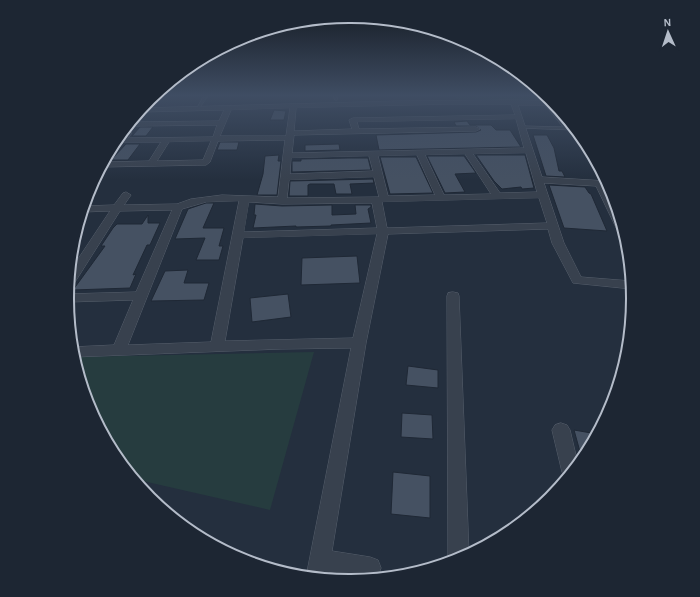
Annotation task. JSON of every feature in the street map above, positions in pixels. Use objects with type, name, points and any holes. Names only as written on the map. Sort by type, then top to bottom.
[{"type":"street","points":[[137,124],[148,124]]},
{"type":"street","points":[[109,165],[206,162],[222,124]]},
{"type":"street","points":[[282,201],[291,124]]},
{"type":"street","points":[[354,124],[356,132]]},
{"type":"street","points":[[125,140],[216,139],[356,132],[476,129],[472,124]]},
{"type":"street","points":[[522,124],[558,242],[577,280],[625,284]]},
{"type":"street","points":[[151,164],[167,139]]},
{"type":"street","points":[[287,156],[530,150]]},
{"type":"street","points":[[468,152],[496,196]]},
{"type":"street","points":[[420,153],[440,198]]},
{"type":"street","points":[[370,568],[318,569],[359,343],[383,232],[378,174],[373,154]]},
{"type":"street","points":[[285,177],[378,174]]},
{"type":"street","points":[[539,180],[600,184]]},
{"type":"street","points":[[76,271],[126,195]]},
{"type":"street","points":[[89,209],[178,207],[186,203],[199,200],[282,201],[543,195]]},
{"type":"street","points":[[217,346],[245,200]]},
{"type":"street","points":[[120,350],[178,207]]},
{"type":"street","points":[[238,235],[553,226]]},
{"type":"street","points":[[74,298],[141,296]]},
{"type":"street","points":[[452,296],[458,552]]},
{"type":"street","points":[[80,352],[217,346],[359,343]]},
{"type":"street","points":[[561,430],[569,465]]},
{"type":"lane","points":[[533,124],[566,129]]},
{"type":"lane","points":[[562,124],[566,129]]},
{"type":"green space","points":[[314,352],[270,510],[144,481],[131,466],[111,436],[95,404],[81,357]]},
{"type":"building","points":[[455,124],[491,125],[496,130],[510,130],[521,147],[379,150],[376,135],[476,132],[481,130],[476,126],[456,126]]},
{"type":"building","points":[[140,127],[153,127],[146,136],[132,136]]},
{"type":"building","points":[[533,135],[547,135],[554,148],[559,171],[562,171],[565,177],[546,176]]},
{"type":"building","points":[[220,142],[239,142],[237,150],[217,150]]},
{"type":"building","points":[[126,144],[140,144],[128,160],[112,160]]},
{"type":"building","points":[[339,144],[340,150],[305,151],[305,145]]},
{"type":"building","points":[[279,155],[278,161],[281,161],[277,195],[257,195],[263,174],[265,156]]},
{"type":"building","points":[[476,155],[525,155],[534,188],[522,189],[521,187],[502,189],[494,181]]},
{"type":"building","points":[[427,156],[464,156],[476,173],[455,174],[465,192],[445,193]]},
{"type":"building","points":[[380,157],[416,157],[433,193],[390,194]]},
{"type":"building","points":[[368,158],[371,170],[292,172],[292,161],[301,161],[301,159]]},
{"type":"building","points":[[373,179],[374,183],[350,184],[352,194],[336,194],[334,184],[310,184],[308,185],[308,196],[289,196],[290,181]]},
{"type":"building","points":[[549,185],[585,187],[591,194],[607,231],[564,228]]},
{"type":"building","points":[[206,203],[214,203],[203,228],[224,228],[219,246],[223,246],[219,260],[196,260],[205,238],[175,239],[188,209]]},
{"type":"building","points":[[255,204],[282,206],[332,205],[332,215],[356,214],[355,205],[371,205],[368,209],[371,223],[331,226],[253,228],[256,215],[254,215]]},
{"type":"building","points":[[148,215],[148,223],[160,223],[150,245],[147,245],[133,275],[136,274],[130,288],[74,290],[105,246],[101,246],[117,224],[142,224]]},
{"type":"building","points":[[357,256],[360,283],[301,285],[302,258]]},
{"type":"building","points":[[188,270],[184,283],[209,283],[204,300],[151,301],[165,271]]},
{"type":"building","points":[[288,294],[291,317],[252,322],[250,298]]},
{"type":"building","points":[[408,366],[438,370],[438,388],[406,385]]},
{"type":"building","points":[[402,413],[432,415],[433,439],[401,437]]},
{"type":"building","points":[[574,430],[591,433],[580,451]]},
{"type":"building","points":[[393,472],[430,476],[430,518],[391,514]]}]
